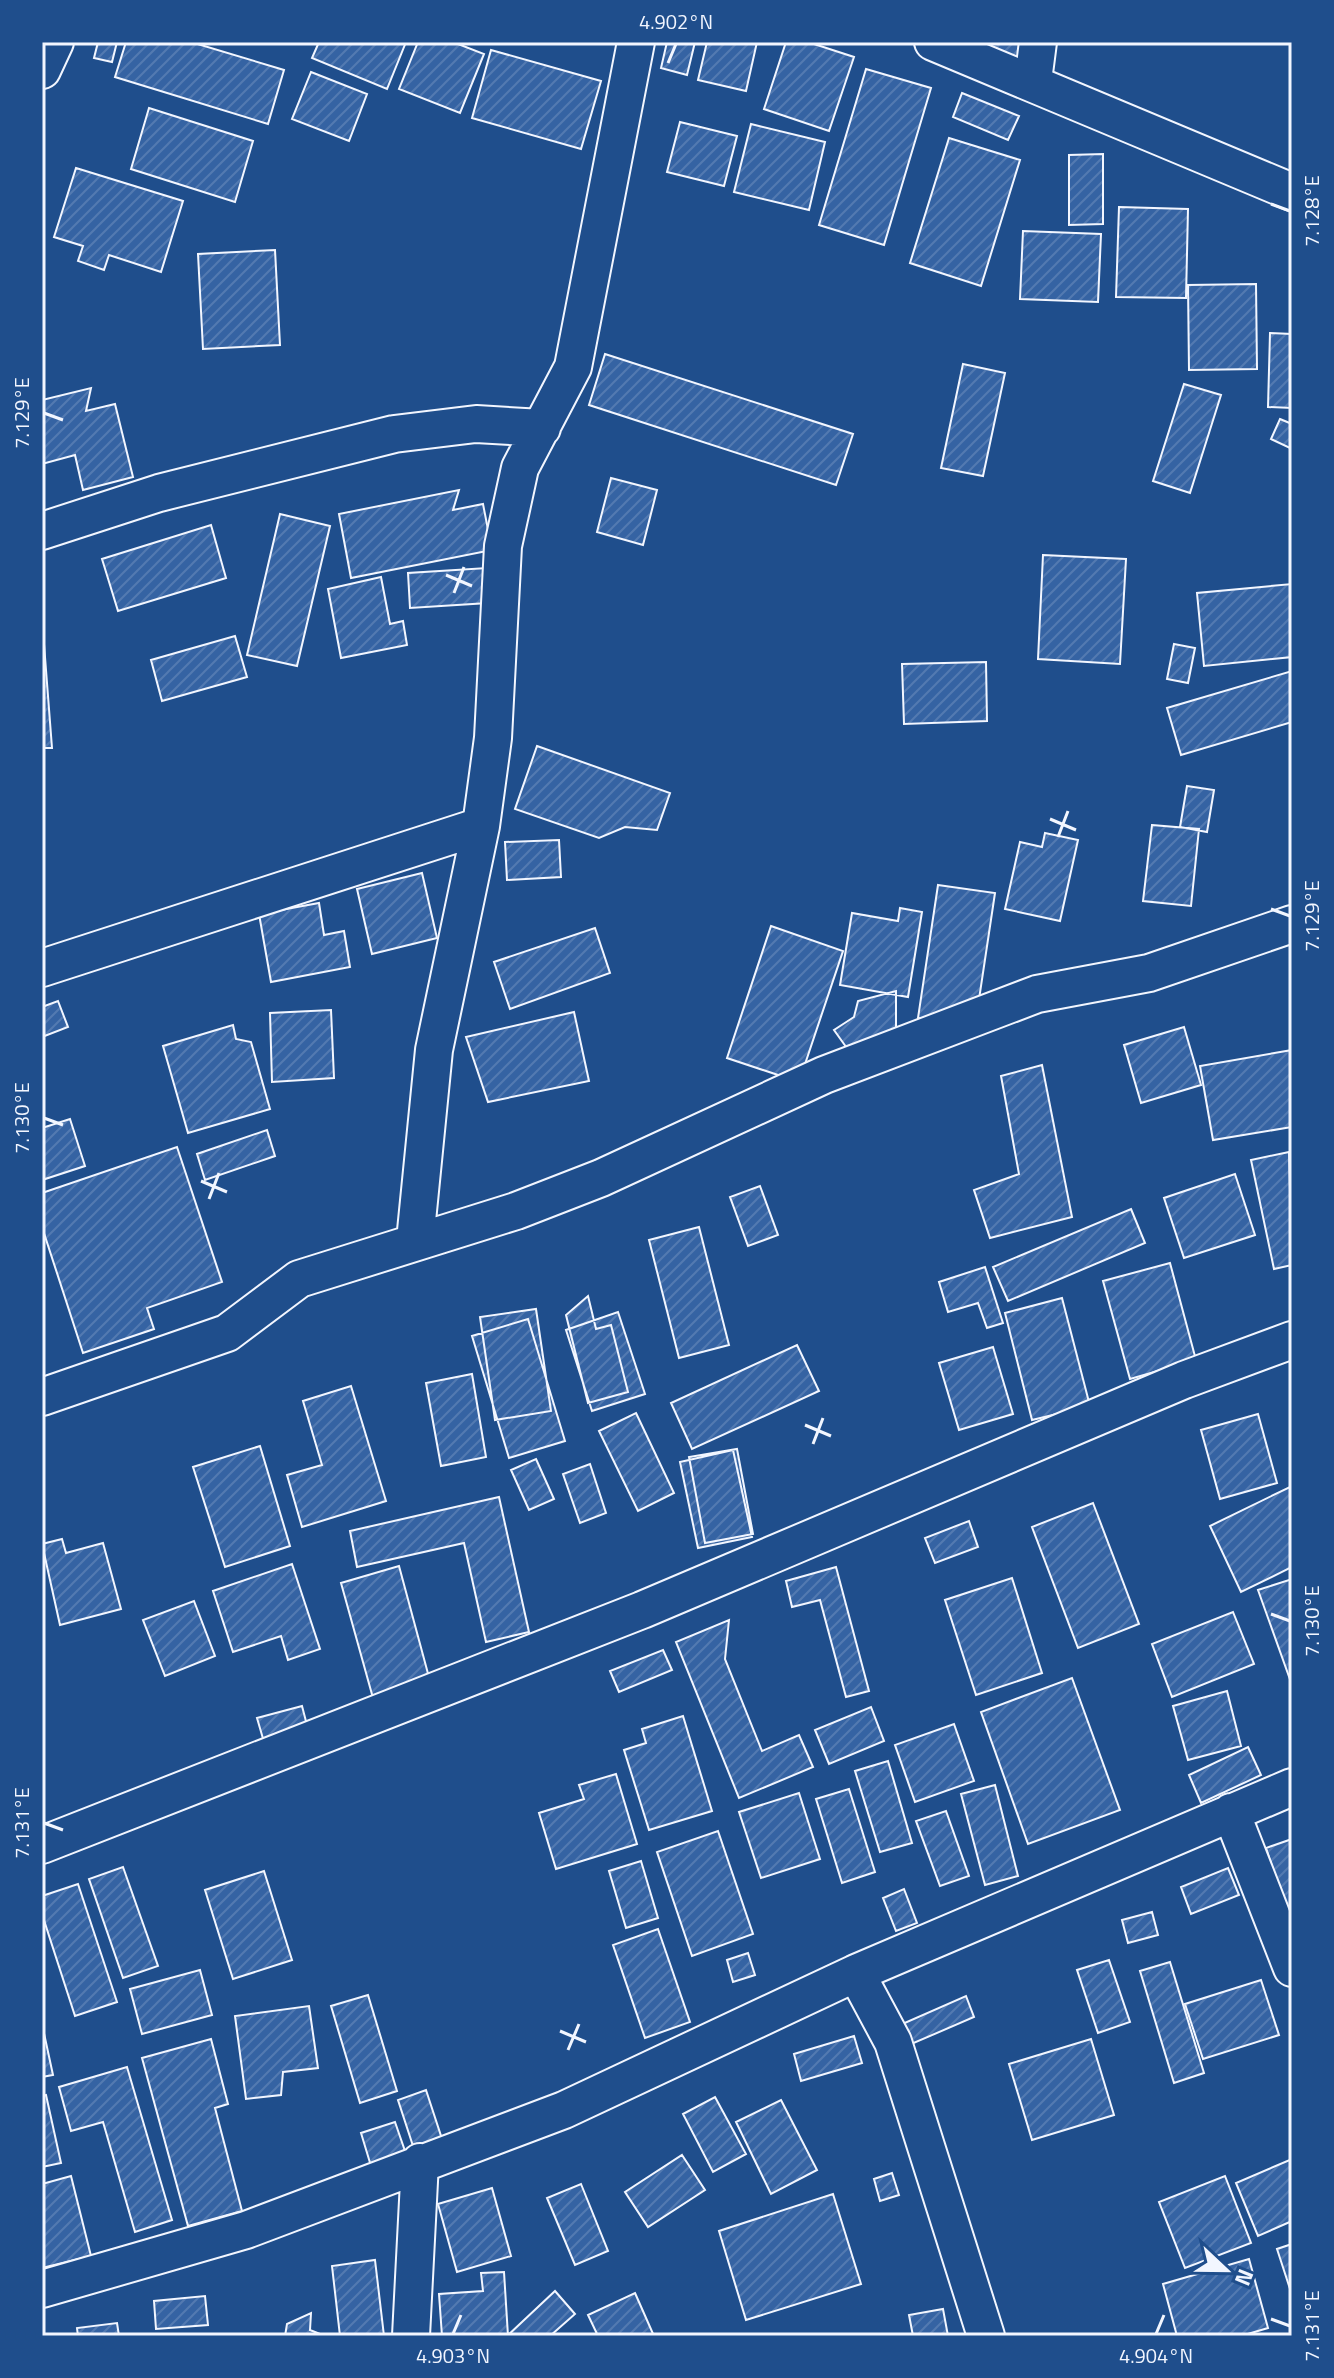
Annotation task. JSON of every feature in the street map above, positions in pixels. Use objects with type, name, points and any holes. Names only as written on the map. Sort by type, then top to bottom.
[{"type":"street","points":[[42,70],[55,42]]},
{"type":"street","points":[[415,1241],[434,1050],[481,826],[493,738],[503,546],[520,468],[573,367],[636,42]]},
{"type":"street","points":[[933,42],[1033,81],[1292,192]]},
{"type":"street","points":[[1033,81],[1038,42]]},
{"type":"street","points":[[42,531],[159,493],[394,434],[476,424],[542,428]]},
{"type":"street","points":[[42,968],[481,826]]},
{"type":"street","points":[[42,1397],[227,1333],[299,1279],[516,1211],[601,1178],[824,1075],[1037,994],[1149,973],[1292,924]]},
{"type":"street","points":[[42,1845],[642,1610],[1184,1380],[1292,1340]]},
{"type":"street","points":[[42,2289],[246,2230],[564,2110],[856,1973],[1292,1787]]},
{"type":"street","points":[[1231,1812],[1292,1968]]},
{"type":"street","points":[[856,1973],[893,2042],[986,2336]]},
{"type":"street","points":[[411,2336],[420,2162]]},
{"type":"building","points":[[98,42],[117,42],[112,62],[94,58]]},
{"type":"building","points":[[126,42],[191,42],[284,70],[268,124],[115,77]]},
{"type":"building","points":[[319,42],[406,42],[387,89],[312,58]]},
{"type":"building","points":[[418,42],[453,42],[484,54],[460,113],[399,89]]},
{"type":"building","points":[[667,42],[695,42],[687,75],[661,68]]},
{"type":"building","points":[[707,42],[757,42],[746,91],[698,80]]},
{"type":"building","points":[[786,42],[808,42],[854,57],[829,131],[764,109]]},
{"type":"building","points":[[990,42],[1024,42],[1021,65],[986,50]]},
{"type":"building","points":[[491,50],[601,81],[581,149],[472,118]]},
{"type":"building","points":[[866,69],[931,88],[884,245],[819,225]]},
{"type":"building","points":[[311,72],[367,94],[349,141],[292,119]]},
{"type":"building","points":[[962,93],[1019,116],[1008,140],[953,117]]},
{"type":"building","points":[[149,108],[253,141],[235,202],[131,169]]},
{"type":"building","points":[[680,122],[737,136],[724,186],[667,172]]},
{"type":"building","points":[[751,124],[825,142],[809,210],[734,192]]},
{"type":"building","points":[[949,138],[1020,160],[981,286],[910,263]]},
{"type":"building","points":[[1103,154],[1103,224],[1069,225],[1069,155]]},
{"type":"building","points":[[76,168],[183,201],[161,272],[109,255],[104,270],[78,261],[83,246],[54,237]]},
{"type":"building","points":[[1119,207],[1188,209],[1186,298],[1116,297]]},
{"type":"building","points":[[1023,231],[1101,234],[1098,302],[1020,299]]},
{"type":"building","points":[[275,250],[280,345],[203,349],[198,254]]},
{"type":"building","points":[[1256,284],[1257,369],[1189,370],[1188,285]]},
{"type":"building","points":[[1270,333],[1292,334],[1292,408],[1268,407]]},
{"type":"building","points":[[605,354],[853,434],[836,485],[589,405]]},
{"type":"building","points":[[963,364],[1005,373],[983,476],[941,468]]},
{"type":"building","points":[[1184,384],[1221,395],[1190,493],[1153,481]]},
{"type":"building","points":[[91,388],[86,411],[115,404],[133,477],[83,490],[75,455],[42,464],[42,400]]},
{"type":"building","points":[[1280,419],[1292,424],[1292,449],[1271,439]]},
{"type":"building","points":[[611,478],[657,490],[643,545],[597,532]]},
{"type":"building","points":[[459,490],[453,510],[483,504],[492,550],[351,578],[339,514]]},
{"type":"building","points":[[280,514],[330,526],[297,666],[247,655]]},
{"type":"building","points":[[211,525],[226,578],[118,611],[102,559]]},
{"type":"building","points":[[1043,555],[1126,559],[1120,664],[1038,659]]},
{"type":"building","points":[[487,568],[488,603],[410,608],[408,573]]},
{"type":"building","points":[[381,577],[390,624],[403,621],[407,645],[341,658],[328,589]]},
{"type":"building","points":[[1292,584],[1292,657],[1204,666],[1197,593]]},
{"type":"building","points":[[42,618],[52,748],[42,748]]},
{"type":"building","points":[[235,636],[247,677],[162,701],[151,660]]},
{"type":"building","points":[[1174,644],[1195,648],[1188,683],[1167,679]]},
{"type":"building","points":[[986,662],[987,721],[904,724],[902,664]]},
{"type":"building","points":[[1292,671],[1292,722],[1181,755],[1167,708]]},
{"type":"building","points":[[537,746],[670,793],[657,830],[625,827],[599,838],[515,809]]},
{"type":"building","points":[[1187,786],[1214,790],[1207,832],[1180,827]]},
{"type":"building","points":[[1152,825],[1199,829],[1191,906],[1143,901]]},
{"type":"building","points":[[1045,833],[1078,840],[1060,921],[1005,909],[1020,842],[1042,847]]},
{"type":"building","points":[[559,840],[561,877],[507,880],[505,842]]},
{"type":"building","points":[[422,873],[437,938],[372,954],[357,889]]},
{"type":"building","points":[[938,885],[995,893],[975,1026],[918,1018]]},
{"type":"building","points":[[319,903],[324,935],[344,931],[350,967],[271,982],[259,914]]},
{"type":"building","points":[[900,908],[922,912],[908,997],[840,985],[852,913],[898,921]]},
{"type":"building","points":[[771,926],[843,951],[799,1082],[727,1058]]},
{"type":"building","points":[[595,928],[610,973],[510,1009],[494,962]]},
{"type":"building","points":[[896,991],[896,1043],[849,1051],[834,1030],[854,1017],[858,1001]]},
{"type":"building","points":[[58,1001],[68,1027],[42,1037],[42,1007]]},
{"type":"building","points":[[331,1010],[334,1078],[272,1082],[270,1013]]},
{"type":"building","points":[[574,1012],[589,1081],[488,1102],[466,1037]]},
{"type":"building","points":[[233,1025],[236,1039],[251,1042],[270,1109],[188,1133],[163,1046]]},
{"type":"building","points":[[1184,1027],[1201,1085],[1141,1103],[1124,1045]]},
{"type":"building","points":[[1292,1050],[1292,1127],[1213,1140],[1200,1066]]},
{"type":"building","points":[[1042,1065],[1072,1217],[990,1238],[974,1190],[1019,1174],[1001,1076]]},
{"type":"building","points":[[70,1119],[85,1166],[42,1180],[42,1128]]},
{"type":"building","points":[[267,1130],[275,1156],[205,1180],[197,1154]]},
{"type":"building","points":[[177,1147],[222,1282],[147,1308],[154,1329],[83,1353],[42,1227],[42,1193]]},
{"type":"building","points":[[1289,1152],[1292,1265],[1274,1269],[1251,1160]]},
{"type":"building","points":[[1235,1174],[1255,1235],[1184,1258],[1164,1198]]},
{"type":"building","points":[[760,1186],[778,1235],[748,1246],[730,1197]]},
{"type":"building","points":[[1131,1209],[1145,1243],[1008,1301],[993,1267]]},
{"type":"building","points":[[699,1227],[729,1345],[679,1358],[649,1240]]},
{"type":"building","points":[[1170,1263],[1196,1360],[1130,1379],[1103,1281]]},
{"type":"building","points":[[985,1267],[1003,1323],[987,1328],[978,1303],[948,1312],[939,1282]]},
{"type":"building","points":[[588,1296],[596,1329],[611,1325],[628,1392],[588,1403],[566,1315]]},
{"type":"building","points":[[1062,1298],[1090,1406],[1032,1420],[1005,1313]]},
{"type":"building","points":[[536,1309],[551,1411],[495,1420],[480,1317]]},
{"type":"building","points":[[618,1312],[645,1394],[592,1411],[566,1330]]},
{"type":"building","points":[[528,1319],[565,1441],[509,1458],[472,1336]]},
{"type":"building","points":[[797,1345],[819,1391],[692,1449],[671,1403]]},
{"type":"building","points":[[993,1347],[1013,1414],[959,1430],[939,1363]]},
{"type":"building","points":[[472,1374],[486,1457],[441,1466],[426,1383]]},
{"type":"building","points":[[351,1386],[386,1501],[302,1527],[287,1475],[322,1465],[303,1401]]},
{"type":"building","points":[[636,1413],[674,1493],[638,1511],[599,1431]]},
{"type":"building","points":[[1258,1414],[1277,1483],[1220,1499],[1201,1430]]},
{"type":"building","points":[[260,1446],[290,1546],[225,1567],[193,1467]]},
{"type":"building","points":[[737,1449],[753,1534],[705,1543],[689,1457]]},
{"type":"building","points":[[733,1450],[752,1537],[698,1548],[680,1462]]},
{"type":"building","points":[[536,1459],[554,1499],[529,1510],[511,1470]]},
{"type":"building","points":[[590,1464],[606,1513],[580,1523],[563,1474]]},
{"type":"building","points":[[1292,1486],[1292,1567],[1241,1592],[1210,1526]]},
{"type":"building","points":[[499,1497],[529,1632],[486,1642],[464,1543],[357,1567],[350,1531]]},
{"type":"building","points":[[1093,1503],[1139,1624],[1078,1648],[1032,1527]]},
{"type":"building","points":[[969,1521],[978,1547],[935,1563],[925,1538]]},
{"type":"building","points":[[62,1539],[66,1553],[103,1543],[121,1609],[60,1625],[42,1544]]},
{"type":"building","points":[[292,1564],[320,1649],[288,1660],[281,1636],[233,1652],[213,1591]]},
{"type":"building","points":[[399,1566],[430,1681],[373,1698],[341,1583]]},
{"type":"building","points":[[836,1567],[869,1691],[846,1697],[820,1600],[792,1607],[786,1581]]},
{"type":"building","points":[[1012,1578],[1042,1673],[976,1695],[945,1600]]},
{"type":"building","points":[[1292,1579],[1292,1685],[1258,1590]]},
{"type":"building","points":[[194,1601],[215,1656],[165,1676],[143,1620]]},
{"type":"building","points":[[1233,1612],[1254,1664],[1172,1697],[1152,1644]]},
{"type":"building","points":[[729,1620],[725,1659],[762,1751],[799,1735],[813,1767],[739,1798],[676,1642]]},
{"type":"building","points":[[663,1650],[672,1670],[619,1692],[610,1671]]},
{"type":"building","points":[[1072,1678],[1120,1810],[1028,1844],[981,1712]]},
{"type":"building","points":[[1227,1691],[1241,1746],[1188,1760],[1173,1706]]},
{"type":"building","points":[[302,1706],[308,1729],[264,1742],[257,1718]]},
{"type":"building","points":[[871,1707],[884,1741],[829,1764],[815,1730]]},
{"type":"building","points":[[683,1716],[712,1811],[649,1830],[624,1750],[646,1743],[642,1729]]},
{"type":"building","points":[[954,1724],[974,1781],[915,1802],[895,1745]]},
{"type":"building","points":[[1248,1747],[1261,1775],[1201,1803],[1189,1775]]},
{"type":"building","points":[[888,1761],[912,1843],[880,1852],[855,1771]]},
{"type":"building","points":[[616,1774],[637,1844],[556,1869],[539,1813],[584,1799],[579,1785]]},
{"type":"building","points":[[995,1785],[1018,1876],[985,1885],[961,1794]]},
{"type":"building","points":[[849,1789],[875,1872],[842,1883],[816,1799]]},
{"type":"building","points":[[799,1793],[820,1859],[761,1878],[739,1812]]},
{"type":"building","points":[[946,1811],[969,1876],[940,1886],[916,1821]]},
{"type":"building","points":[[718,1831],[753,1934],[692,1956],[657,1852]]},
{"type":"building","points":[[1292,1839],[1292,1927],[1266,1848]]},
{"type":"building","points":[[641,1861],[658,1918],[626,1928],[609,1871]]},
{"type":"building","points":[[123,1867],[158,1966],[123,1978],[89,1879]]},
{"type":"building","points":[[1228,1868],[1239,1895],[1191,1914],[1181,1887]]},
{"type":"building","points":[[264,1871],[292,1960],[233,1979],[205,1890]]},
{"type":"building","points":[[78,1884],[117,2002],[75,2016],[42,1914],[42,1896]]},
{"type":"building","points":[[904,1889],[917,1923],[896,1931],[883,1898]]},
{"type":"building","points":[[1152,1912],[1158,1935],[1128,1943],[1122,1920]]},
{"type":"building","points":[[658,1929],[690,2022],[645,2038],[613,1945]]},
{"type":"building","points":[[748,1953],[755,1975],[733,1982],[727,1960]]},
{"type":"building","points":[[1109,1960],[1130,2022],[1098,2033],[1077,1970]]},
{"type":"building","points":[[1170,1962],[1204,2073],[1174,2083],[1140,1971]]},
{"type":"building","points":[[200,1970],[212,2015],[142,2034],[130,1989]]},
{"type":"building","points":[[1261,1980],[1279,2035],[1203,2059],[1185,2004]]},
{"type":"building","points":[[368,1995],[397,2091],[360,2103],[331,2006]]},
{"type":"building","points":[[966,1996],[974,2017],[909,2045],[900,2025]]},
{"type":"building","points":[[309,2006],[318,2068],[283,2072],[281,2095],[246,2099],[235,2016]]},
{"type":"building","points":[[42,2024],[53,2075],[42,2077]]},
{"type":"building","points":[[854,2036],[862,2063],[801,2081],[794,2054]]},
{"type":"building","points":[[211,2039],[228,2104],[215,2108],[242,2211],[188,2226],[142,2058]]},
{"type":"building","points":[[1091,2039],[1114,2115],[1032,2140],[1009,2064]]},
{"type":"building","points":[[127,2067],[172,2220],[135,2232],[103,2122],[71,2131],[59,2087]]},
{"type":"building","points":[[426,2090],[442,2139],[414,2149],[398,2100]]},
{"type":"building","points":[[46,2095],[61,2163],[42,2167],[42,2096]]},
{"type":"building","points":[[715,2097],[746,2154],[713,2172],[683,2114]]},
{"type":"building","points":[[781,2100],[817,2170],[771,2194],[736,2122]]},
{"type":"building","points":[[395,2122],[406,2154],[371,2166],[361,2133]]},
{"type":"building","points":[[682,2155],[705,2190],[648,2227],[625,2192]]},
{"type":"building","points":[[1292,2159],[1292,2221],[1258,2236],[1236,2183]]},
{"type":"building","points":[[892,2173],[899,2195],[880,2201],[874,2179]]},
{"type":"building","points":[[71,2176],[91,2256],[42,2268],[42,2184]]},
{"type":"building","points":[[1225,2176],[1251,2243],[1185,2268],[1159,2202]]},
{"type":"building","points":[[581,2184],[608,2251],[575,2265],[547,2198]]},
{"type":"building","points":[[492,2188],[511,2256],[457,2272],[438,2204]]},
{"type":"building","points":[[833,2194],[861,2284],[746,2320],[719,2231]]},
{"type":"building","points":[[1292,2244],[1292,2295],[1277,2249]]},
{"type":"building","points":[[1249,2259],[1268,2328],[1241,2336],[1177,2336],[1163,2284]]},
{"type":"building","points":[[375,2260],[384,2336],[340,2336],[332,2266]]},
{"type":"building","points":[[504,2272],[508,2336],[442,2336],[439,2294],[483,2291],[481,2273]]},
{"type":"building","points":[[555,2291],[575,2314],[550,2336],[507,2336]]},
{"type":"building","points":[[635,2293],[654,2336],[598,2336],[588,2315]]},
{"type":"building","points":[[205,2296],[208,2325],[156,2329],[154,2301]]},
{"type":"building","points":[[943,2309],[948,2336],[913,2336],[909,2315]]},
{"type":"building","points":[[311,2313],[310,2330],[325,2336],[285,2336],[287,2324]]},
{"type":"building","points":[[117,2323],[119,2336],[78,2336],[77,2328]]}]
